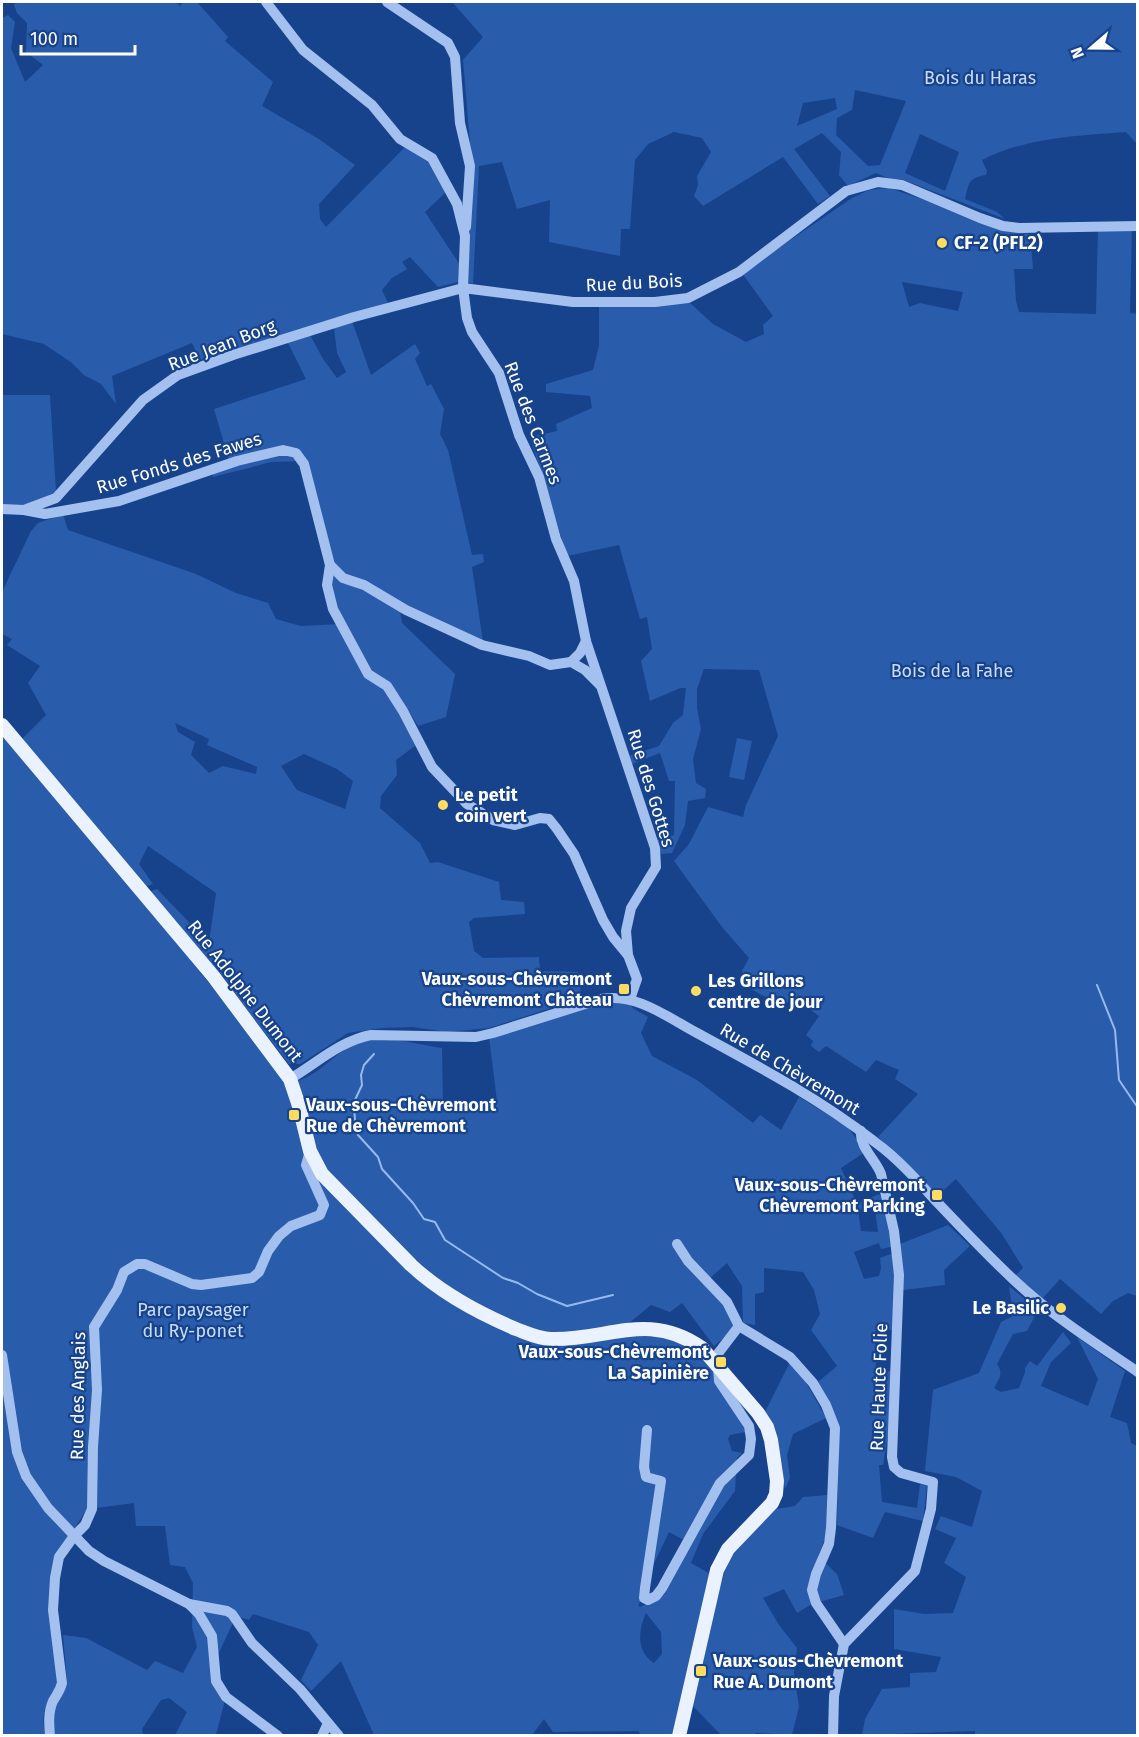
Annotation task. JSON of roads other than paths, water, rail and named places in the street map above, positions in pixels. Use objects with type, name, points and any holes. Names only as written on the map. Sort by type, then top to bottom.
[{"type":"main road","name":"Rue Adolphe Dumont","points":[[2,725],[213,976],[290,1079],[295,1090],[310,1151],[317,1166],[330,1184],[411,1265],[442,1290],[494,1320],[533,1336],[549,1340],[632,1328],[661,1331],[690,1340],[702,1348],[758,1413],[771,1440],[777,1481],[776,1494],[767,1509],[728,1549],[717,1570],[679,1736]]},
{"type":"street","points":[[266,2],[303,50],[372,105],[400,139],[432,158],[457,204],[465,236]]},
{"type":"street","points":[[387,2],[447,43],[455,57],[460,123],[470,166],[465,236]]},
{"type":"street","name":"Rue du Bois","points":[[463,288],[573,302],[655,302],[688,298],[739,272],[846,191],[878,182],[902,185],[1003,226],[1019,228],[1137,226]]},
{"type":"street","name":"Rue des Carmes","points":[[465,236],[463,288],[467,318],[472,333],[499,373],[519,435],[539,477],[556,539]]},
{"type":"street","name":"Rue Jean Borg","points":[[2,509],[24,510],[56,498],[143,400],[178,375],[354,317],[463,288]]},
{"type":"street","name":"Rue Fonds des Fawes","points":[[24,510],[45,514],[119,501],[237,461],[283,450],[296,453],[304,464],[330,565],[327,585],[333,609],[368,674],[387,686],[403,711],[432,767],[468,804],[493,820],[515,825],[540,818],[549,819],[574,854],[603,920],[628,955]]},
{"type":"street","points":[[56,498],[61,512]]},
{"type":"street","name":"Rue des Gottes","points":[[556,539],[574,581],[586,641],[655,848],[656,867],[631,908],[626,931],[628,955],[637,979],[630,999]]},
{"type":"street","points":[[330,565],[343,578],[364,585],[406,610],[482,645],[529,656],[550,665],[571,662],[580,653],[586,641]]},
{"type":"street","points":[[571,662],[585,670],[603,687]]},
{"type":"street","name":"Rue de Chèvremont","points":[[290,1079],[345,1043],[357,1038],[371,1035],[476,1036],[493,1033],[601,999],[614,997],[630,999],[654,1009],[758,1066],[861,1131],[915,1178],[1030,1294],[1072,1328],[1137,1372]]},
{"type":"street","name":"Rue Haute Folie","points":[[844,1644],[915,1571],[931,1509],[933,1482],[901,1473],[894,1467],[892,1457],[899,1275],[894,1232],[881,1174],[862,1143],[861,1131]]},
{"type":"street","name":"Rue des Anglais","points":[[74,1536],[85,1525],[92,1509],[97,1390],[94,1327],[117,1290],[124,1272],[137,1264],[145,1264],[192,1284],[201,1285],[252,1278],[259,1272],[268,1251],[279,1236],[291,1226],[321,1215],[323,1212],[324,1205],[306,1165],[310,1151]]},
{"type":"street","points":[[677,1244],[688,1261],[727,1302],[739,1326],[790,1357],[801,1368],[826,1405],[835,1428],[829,1544],[812,1590],[816,1603],[844,1644],[834,1695],[833,1736]]},
{"type":"street","points":[[716,1364],[739,1326]]},
{"type":"street","points":[[2,1355],[17,1452],[26,1476],[48,1508],[89,1551],[104,1562],[189,1604],[232,1614],[252,1643],[300,1689],[339,1736]]},
{"type":"street","name":"Rue Adolphe Dumont","points":[[647,1430],[644,1467],[646,1477],[661,1481],[645,1588],[644,1598],[648,1600],[656,1596],[662,1588],[720,1483],[749,1455],[751,1438],[748,1426],[719,1381],[716,1364]]},
{"type":"street","points":[[50,1736],[48,1720],[52,1702],[60,1692],[62,1683],[53,1610],[55,1578],[59,1557],[74,1536]]},
{"type":"street","points":[[189,1604],[199,1614],[212,1636],[216,1681],[226,1697],[278,1736]]},
{"type":"street","points":[[322,1736],[328,1723]]},
{"type":"waterway","points":[[1097,985],[1115,1030],[1119,1080],[1138,1108]]},
{"type":"waterway","points":[[374,1054],[364,1065],[361,1075],[362,1085],[354,1102],[358,1135],[378,1157],[382,1169],[413,1203],[424,1219],[435,1222],[445,1240],[503,1278],[518,1283],[537,1294],[567,1306],[613,1295]]},
{"type":"place","name":"CF-2 (PFL2)","points":[[942,243]]},
{"type":"place","name":"Le petit coin vert","points":[[443,805]]},
{"type":"place","name":"Vaux-sous-Chèvremont Chèvremont Château","points":[[624,989]]},
{"type":"place","name":"Les Grillons centre de jour","points":[[696,991]]},
{"type":"place","name":"Vaux-sous-Chèvremont Rue de Chèvremont","points":[[294,1115]]},
{"type":"place","name":"Vaux-sous-Chèvremont Chèvremont Parking","points":[[937,1195]]},
{"type":"place","name":"Le Basilic","points":[[1061,1308]]},
{"type":"place","name":"Vaux-sous-Chèvremont La Sapinière","points":[[721,1362]]},
{"type":"place","name":"Vaux-sous-Chèvremont Rue A. Dumont","points":[[701,1671]]},
{"type":"park label","name":"Bois du Haras","points":[[980,78]]},
{"type":"park label","name":"Bois de la Fahe","points":[[952,671]]},
{"type":"park label","name":"Parc paysager du Ry-ponet","points":[[193,1320]]}]
